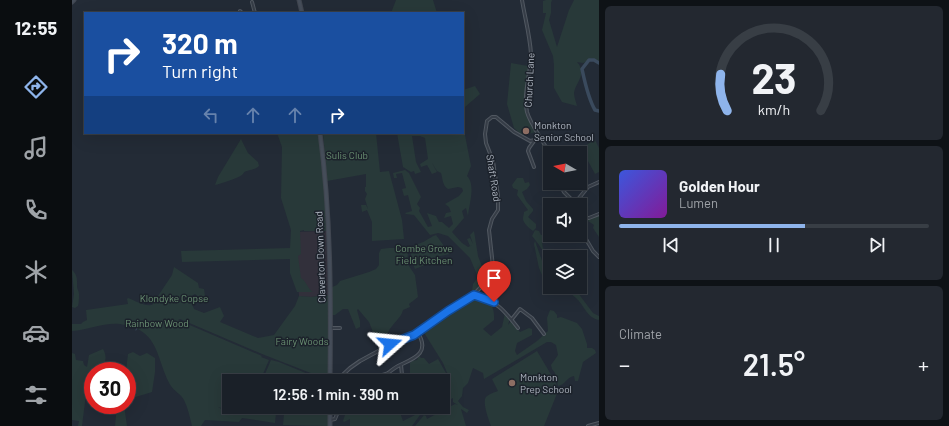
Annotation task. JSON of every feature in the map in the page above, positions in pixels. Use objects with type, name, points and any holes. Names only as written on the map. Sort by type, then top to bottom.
[{"type":"street","points":[[298,0],[302,12]]},
{"type":"street","name":"Church Lane","points":[[522,0],[530,48],[530,66],[526,96],[527,110],[546,146]]},
{"type":"street","points":[[252,2],[254,12]]},
{"type":"street","name":"Shaft Road","points":[[344,374],[354,365],[393,343],[418,333],[448,311],[474,295],[487,281],[492,270],[489,230],[498,208],[498,196],[493,161],[485,139],[486,124],[490,119],[496,117],[528,141],[535,140]]},
{"type":"street","name":"Claverton Down Road","points":[[320,134],[326,185],[328,230],[330,374]]},
{"type":"street","points":[[534,167],[528,151],[535,140],[541,137]]},
{"type":"street","points":[[580,198],[589,185],[599,182]]},
{"type":"street","points":[[563,190],[570,198]]},
{"type":"street","points":[[587,218],[599,214]]},
{"type":"street","points":[[587,241],[593,251],[599,257]]},
{"type":"street","points":[[474,295],[494,302],[506,311],[518,328]]},
{"type":"street","points":[[512,319],[520,309],[532,318],[544,334]]},
{"type":"street","points":[[329,328],[340,328]]},
{"type":"street","points":[[384,374],[414,359],[421,351],[421,341],[418,333]]},
{"type":"street","points":[[402,365],[402,374]]},
{"type":"street","points":[[330,414],[330,426]]},
{"type":"street","points":[[330,420],[335,420],[337,414]]},
{"type":"street","points":[[588,426],[599,422]]},
{"type":"shaded area","points":[[326,231],[328,295],[311,297],[299,296],[295,232]]},
{"type":"green space","points":[[396,0],[433,0],[437,12],[391,12]]},
{"type":"green space","points":[[552,0],[549,20],[557,47],[569,10],[574,0],[599,0],[599,61],[591,58],[583,63],[577,62],[580,66],[581,74],[574,93],[577,106],[562,102],[554,88],[553,56],[542,30],[546,13],[543,13],[543,1]]},
{"type":"green space","points":[[511,63],[528,66],[525,105],[526,114],[535,132],[523,136],[514,128],[507,104]]},
{"type":"green space","points":[[475,86],[480,94],[465,107],[464,112],[464,90]]},
{"type":"green space","points":[[464,130],[471,166],[467,176],[470,180],[472,189],[468,216],[466,208],[462,211],[464,218],[452,232],[468,247],[473,245],[470,246],[467,239],[470,238],[473,244],[470,235],[474,231],[478,256],[483,269],[489,271],[484,283],[478,288],[472,291],[473,284],[478,277],[470,258],[448,236],[438,233],[430,235],[414,215],[405,213],[412,211],[408,195],[404,196],[402,189],[406,188],[402,173],[396,174],[397,178],[394,178],[393,173],[405,170],[409,173],[421,197],[417,204],[420,208],[419,211],[428,227],[432,226],[427,213],[436,216],[439,222],[442,222],[449,228],[453,224],[451,216],[444,218],[446,213],[451,212],[449,207],[445,204],[459,196],[463,191],[462,188],[458,187],[448,189],[444,184],[441,173],[437,171],[432,163],[437,172],[432,174],[427,165],[421,167],[420,164],[428,159],[425,138],[420,136],[412,136],[416,162],[421,172],[415,174],[414,171],[411,172],[403,167],[397,134],[464,134]]},
{"type":"green space","points":[[277,134],[319,134],[324,185],[326,231],[300,231],[301,254],[298,256],[301,278],[313,292],[297,292],[290,273],[290,259],[182,262],[181,251],[290,248],[291,230],[281,198],[282,147]]},
{"type":"green space","name":"Sulis Club","points":[[323,134],[376,134],[380,172],[389,171],[402,220],[404,239],[372,241],[372,222],[367,210],[362,212],[361,205],[366,205],[368,209],[365,199],[367,194],[365,191],[366,174],[327,181]]},
{"type":"green space","points":[[241,139],[248,153],[258,162],[259,166],[245,172],[237,178],[215,185],[218,177]]},
{"type":"green space","points":[[595,140],[599,148],[599,172],[595,174],[587,159],[587,146],[584,146]]},
{"type":"green space","points":[[517,178],[523,178],[525,183],[529,182],[530,185],[522,192],[526,201],[533,209],[528,217],[536,224],[536,228],[533,231],[523,221],[524,212],[528,210],[517,195],[518,190],[513,188],[512,185]]},
{"type":"green space","points":[[599,216],[599,237],[593,228],[594,225],[588,221],[589,219]]},
{"type":"green space","points":[[535,230],[539,231],[541,235],[543,235],[542,242],[544,250],[543,252],[540,247],[532,236]]},
{"type":"green space","name":"Combe Grove Field Kitchen","points":[[436,235],[450,254],[436,257],[435,261],[415,269],[412,262],[410,249]]},
{"type":"green space","points":[[535,241],[543,264],[543,277],[539,268],[534,244]]},
{"type":"green space","points":[[406,248],[408,252],[407,263],[415,275],[418,297],[409,304],[410,307],[403,310],[388,333],[379,334],[373,332],[369,322],[358,309],[360,327],[356,329],[348,309],[343,309],[335,315],[330,315],[332,287],[337,285],[340,281],[376,269],[379,265],[379,253],[381,249]]},
{"type":"green space","points":[[174,267],[198,283],[199,288],[204,289],[205,296],[202,299],[195,294],[189,297],[194,309],[204,313],[220,307],[224,316],[220,322],[258,338],[274,335],[295,306],[299,296],[311,297],[328,295],[328,374],[313,374],[180,319],[178,320],[269,360],[263,374],[222,374],[222,408],[218,407],[222,409],[222,414],[276,414],[275,423],[242,418],[239,422],[205,420],[201,426],[192,426],[184,400],[171,386],[155,347],[143,332],[133,327],[120,324],[102,325],[72,331],[72,324],[81,324],[87,320],[86,310],[128,304],[128,298],[143,304],[152,305],[172,275]]},
{"type":"green space","points":[[72,270],[76,276],[77,288],[79,292],[78,306],[75,308],[72,307],[74,294]]},
{"type":"green space","points":[[572,294],[579,294],[593,313],[599,316],[599,320],[591,317]]},
{"type":"green space","points":[[473,296],[483,299],[492,306],[494,320],[483,329],[491,336],[502,327],[505,313],[510,318],[508,325],[511,321],[520,332],[529,328],[532,329],[532,335],[517,343],[515,351],[517,355],[548,331],[547,318],[550,310],[554,311],[557,318],[561,317],[577,323],[582,329],[587,348],[592,348],[596,353],[583,362],[578,381],[575,381],[574,376],[558,386],[555,373],[551,365],[558,355],[556,345],[551,342],[547,342],[484,379],[483,373],[473,368],[468,383],[463,388],[462,396],[458,401],[463,407],[469,410],[467,413],[461,409],[466,426],[415,426],[424,415],[427,419],[436,414],[450,414],[450,407],[455,404],[458,405],[453,402],[453,398],[450,400],[450,374],[448,374],[443,363],[423,331]]},
{"type":"green space","points":[[103,349],[106,357],[105,362],[88,362],[89,355]]},
{"type":"green space","points":[[537,351],[556,383],[558,391],[544,426],[491,426],[486,412],[485,400],[490,394],[498,391],[492,379]]},
{"type":"green space","points":[[133,352],[140,356],[147,353],[155,358],[155,372],[152,392],[136,397],[136,362],[127,362],[128,354]]},
{"type":"green space","points":[[72,353],[75,354],[76,360],[83,361],[84,410],[82,426],[78,426],[79,421],[72,420]]},
{"type":"green space","points":[[419,356],[424,358],[429,364],[438,359],[446,374],[410,374],[410,363],[417,360]]},
{"type":"green space","points":[[271,360],[308,374],[265,374]]},
{"type":"green space","points":[[116,414],[125,414],[127,426],[115,426]]},
{"type":"green space","points":[[284,414],[329,414],[329,426],[283,425]]},
{"type":"green space","points":[[400,414],[403,421],[417,414],[422,414],[412,426],[350,426],[350,419],[344,422],[343,421],[345,415]]},
{"type":"waterway","points":[[599,63],[594,60],[589,60],[582,69],[590,100],[595,110],[599,111]]},
{"type":"waterway","points":[[136,330],[138,325]]},
{"type":"place","name":"Monkton Senior School","points":[[526,131]]},
{"type":"place","name":"Monkton Prep School","points":[[512,383]]},
{"type":"route","points":[[390,344],[414,335],[474,295],[494,302]]},
{"type":"park label","name":"Klondyke Copse","points":[[174,298]]},
{"type":"park label","name":"Rainbow Wood","points":[[157,323]]},
{"type":"park label","name":"Fairy Woods","points":[[302,341]]}]
